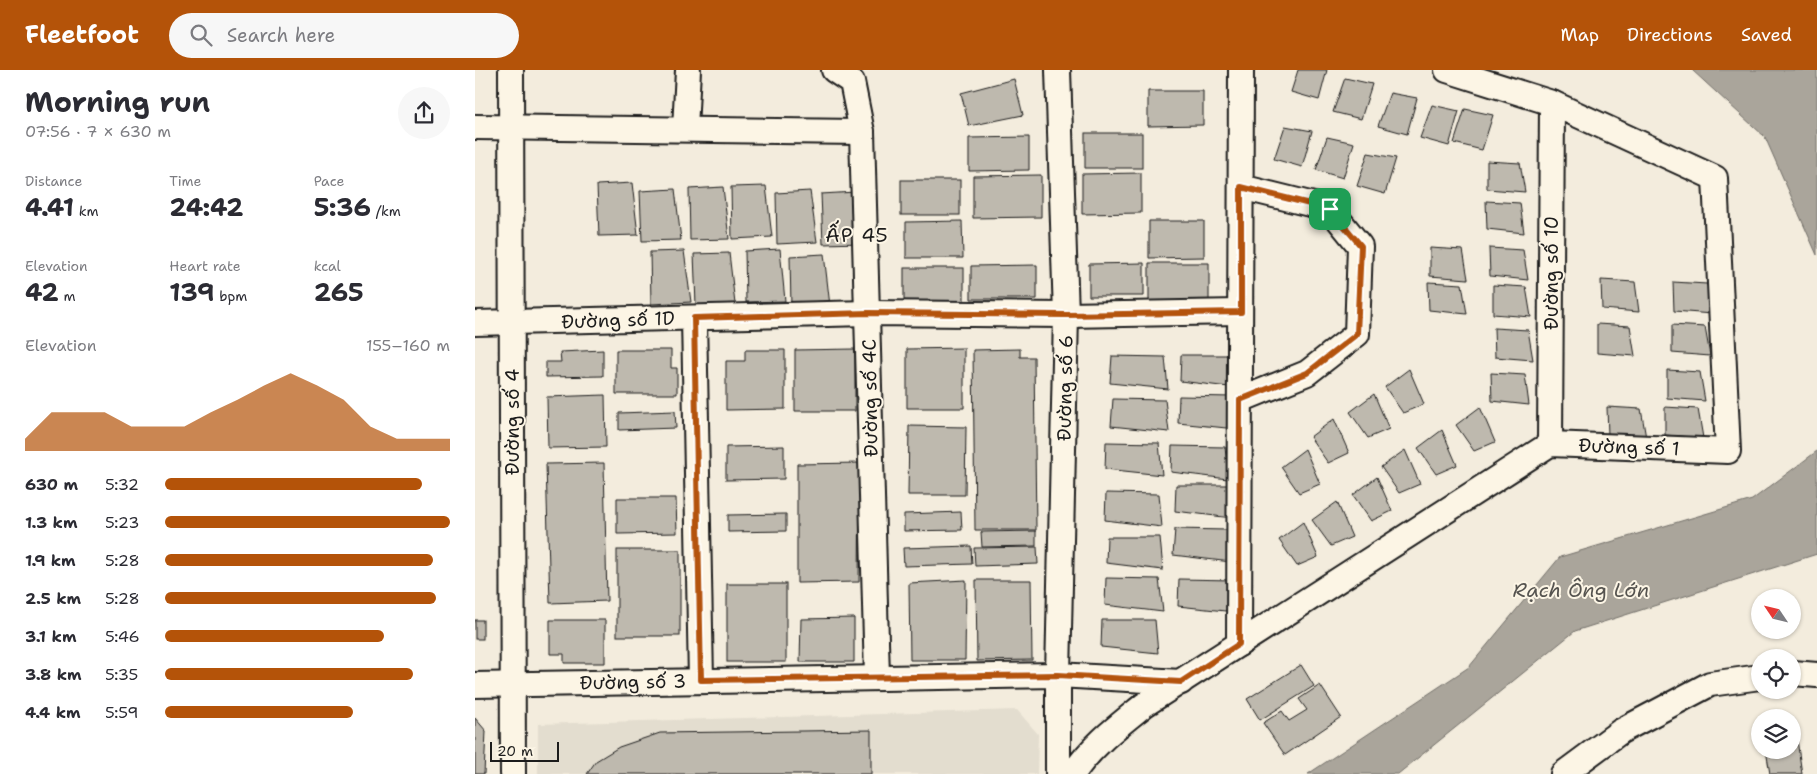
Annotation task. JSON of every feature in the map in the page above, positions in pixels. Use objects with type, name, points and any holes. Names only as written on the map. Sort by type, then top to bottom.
[{"type":"street","name":"Đường số 4","points":[[511,70],[513,774]]},
{"type":"street","points":[[685,129],[688,70]]},
{"type":"street","name":"Đường số 4C","points":[[834,70],[852,82],[862,132],[877,677]]},
{"type":"street","name":"Đường số 6","points":[[1058,70],[1066,315],[1058,675]]},
{"type":"street","points":[[1239,644],[1241,70]]},
{"type":"street","name":"Đường số 1","points":[[1447,70],[1552,103],[1715,178],[1728,451],[1549,444]]},
{"type":"street","name":"Đường số 10","points":[[1549,444],[1552,103]]},
{"type":"street","points":[[475,127],[862,132]]},
{"type":"street","points":[[1240,400],[1307,373],[1357,334],[1361,246],[1330,209],[1241,187]]},
{"type":"street","name":"Đường số 1D","points":[[475,324],[868,313],[1066,315],[1241,312]]},
{"type":"street","points":[[694,318],[701,680]]},
{"type":"street","points":[[1073,774],[1079,764],[1111,732],[1144,705],[1549,444]]},
{"type":"street","points":[[1801,674],[1817,675]]},
{"type":"street","points":[[1058,675],[1058,774]]},
{"type":"street","name":"Đường số 3","points":[[475,685],[1058,675],[1181,682]]},
{"type":"street","points":[[1563,774],[1621,731],[1710,684],[1751,678]]},
{"type":"shaded area","points":[[1017,710],[1038,734],[1037,774],[538,774],[538,724]]},
{"type":"water","points":[[1692,70],[1817,70],[1817,255],[1765,137]]},
{"type":"water","name":"Rạch Ông Lớn","points":[[1817,451],[1817,554],[1575,631],[1398,774],[1308,774],[1469,667],[1560,557],[1752,500]]},
{"type":"building","points":[[1298,70],[1327,70],[1319,100],[1291,92]]},
{"type":"building","points":[[1345,78],[1372,84],[1361,119],[1333,112]]},
{"type":"building","points":[[1014,79],[1023,115],[969,126],[961,93]]},
{"type":"building","points":[[1148,91],[1203,91],[1203,125],[1148,126]]},
{"type":"building","points":[[1390,93],[1417,98],[1407,134],[1378,126]]},
{"type":"building","points":[[1432,105],[1459,111],[1449,146],[1420,138]]},
{"type":"building","points":[[1465,109],[1493,115],[1482,150],[1454,143]]},
{"type":"building","points":[[1285,126],[1312,131],[1302,167],[1274,159]]},
{"type":"building","points":[[1085,133],[1142,133],[1142,168],[1085,168]]},
{"type":"building","points":[[1029,137],[1029,170],[969,171],[969,138]]},
{"type":"building","points":[[1327,137],[1354,143],[1343,178],[1316,170]]},
{"type":"building","points":[[1368,153],[1396,158],[1385,194],[1357,186]]},
{"type":"building","points":[[1487,161],[1520,163],[1525,192],[1487,189]]},
{"type":"building","points":[[1141,173],[1141,213],[1082,214],[1082,174]]},
{"type":"building","points":[[1041,175],[1041,217],[973,218],[973,176]]},
{"type":"building","points":[[901,180],[960,180],[960,215],[901,215]]},
{"type":"building","points":[[632,183],[638,235],[599,236],[597,185]]},
{"type":"building","points":[[766,186],[772,237],[732,239],[731,187]]},
{"type":"building","points":[[723,187],[729,239],[690,240],[689,189]]},
{"type":"building","points":[[675,189],[681,240],[642,241],[640,191]]},
{"type":"building","points":[[810,191],[817,242],[777,244],[776,193]]},
{"type":"building","points":[[856,192],[862,243],[823,244],[821,194]]},
{"type":"building","points":[[1486,201],[1520,203],[1524,233],[1487,229]]},
{"type":"building","points":[[962,221],[963,258],[906,258],[906,222]]},
{"type":"building","points":[[1149,221],[1204,221],[1204,257],[1149,258]]},
{"type":"building","points":[[1430,248],[1463,250],[1468,279],[1430,276]]},
{"type":"building","points":[[1489,248],[1523,250],[1528,280],[1490,276]]},
{"type":"building","points":[[780,249],[785,301],[746,302],[745,251]]},
{"type":"building","points":[[684,251],[691,302],[651,304],[650,252]]},
{"type":"building","points":[[729,253],[735,304],[696,305],[694,254]]},
{"type":"building","points":[[824,254],[830,306],[791,307],[790,256]]},
{"type":"building","points":[[1144,263],[1144,296],[1089,296],[1089,264]]},
{"type":"building","points":[[1149,263],[1209,263],[1209,300],[1149,301]]},
{"type":"building","points":[[1037,265],[1037,299],[971,299],[971,266]]},
{"type":"building","points":[[904,268],[964,268],[964,301],[904,301]]},
{"type":"building","points":[[1601,280],[1635,282],[1639,312],[1602,309]]},
{"type":"building","points":[[1428,282],[1462,284],[1467,314],[1429,310]]},
{"type":"building","points":[[1673,282],[1707,284],[1712,314],[1674,311]]},
{"type":"building","points":[[1493,285],[1526,287],[1531,317],[1493,314]]},
{"type":"building","points":[[1597,324],[1630,326],[1635,356],[1597,353]]},
{"type":"building","points":[[1672,325],[1705,327],[1710,356],[1672,353]]},
{"type":"building","points":[[1494,328],[1528,330],[1533,360],[1495,357]]},
{"type":"building","points":[[964,348],[964,408],[907,408],[907,349]]},
{"type":"building","points":[[855,349],[855,411],[795,411],[795,350]]},
{"type":"building","points":[[1020,349],[1020,357],[1034,357],[1036,530],[975,530],[973,350]]},
{"type":"building","points":[[603,350],[603,376],[546,377],[546,362],[561,362],[560,352]]},
{"type":"building","points":[[616,350],[671,350],[671,368],[677,368],[677,394],[616,394]]},
{"type":"building","points":[[745,350],[785,350],[785,409],[726,410],[726,361],[745,361]]},
{"type":"building","points":[[1181,355],[1234,355],[1237,388],[1180,381]]},
{"type":"building","points":[[1112,356],[1165,357],[1168,389],[1110,383]]},
{"type":"building","points":[[1409,369],[1424,404],[1403,413],[1385,387]]},
{"type":"building","points":[[1667,370],[1700,372],[1705,401],[1667,398]]},
{"type":"building","points":[[1491,373],[1525,375],[1529,405],[1492,401]]},
{"type":"building","points":[[1374,394],[1389,429],[1368,438],[1350,412]]},
{"type":"building","points":[[605,395],[606,447],[548,448],[547,397]]},
{"type":"building","points":[[1179,396],[1232,397],[1236,429],[1178,423]]},
{"type":"building","points":[[1113,399],[1165,400],[1169,432],[1111,426]]},
{"type":"building","points":[[1480,407],[1495,442],[1474,451],[1456,425]]},
{"type":"building","points":[[1607,407],[1641,409],[1646,438],[1608,435]]},
{"type":"building","points":[[1665,407],[1698,409],[1703,438],[1665,435]]},
{"type":"building","points":[[675,411],[676,428],[619,430],[619,413]]},
{"type":"building","points":[[1334,419],[1349,453],[1328,463],[1310,437]]},
{"type":"building","points":[[909,426],[966,427],[965,495],[908,495]]},
{"type":"building","points":[[1442,430],[1457,465],[1436,474],[1418,448]]},
{"type":"building","points":[[1106,442],[1159,443],[1162,475],[1105,469]]},
{"type":"building","points":[[784,446],[784,479],[726,480],[726,447]]},
{"type":"building","points":[[1172,446],[1225,447],[1228,479],[1171,472]]},
{"type":"building","points":[[1305,449],[1320,484],[1299,493],[1281,467]]},
{"type":"building","points":[[1405,450],[1420,484],[1399,493],[1381,467]]},
{"type":"building","points":[[604,463],[607,601],[550,603],[546,464]]},
{"type":"building","points":[[860,463],[859,582],[797,583],[797,464]]},
{"type":"building","points":[[1377,477],[1392,511],[1371,521],[1353,495]]},
{"type":"building","points":[[1176,485],[1229,485],[1232,518],[1175,511]]},
{"type":"building","points":[[1106,493],[1159,494],[1162,527],[1105,520]]},
{"type":"building","points":[[617,498],[676,498],[677,533],[617,534]]},
{"type":"building","points":[[1337,502],[1352,537],[1331,546],[1312,520]]},
{"type":"building","points":[[961,512],[962,530],[904,531],[904,514]]},
{"type":"building","points":[[786,514],[786,531],[728,532],[728,515]]},
{"type":"building","points":[[1303,522],[1318,557],[1297,566],[1279,540]]},
{"type":"building","points":[[1175,529],[1227,530],[1231,562],[1173,555]]},
{"type":"building","points":[[1036,531],[1036,546],[982,547],[981,532]]},
{"type":"building","points":[[1107,537],[1160,537],[1163,570],[1106,563]]},
{"type":"building","points":[[971,546],[972,564],[904,566],[903,548]]},
{"type":"building","points":[[1037,547],[1038,564],[975,566],[974,548]]},
{"type":"building","points":[[617,550],[680,550],[680,636],[617,636]]},
{"type":"building","points":[[1106,578],[1159,579],[1163,612],[1105,605]]},
{"type":"building","points":[[1179,579],[1232,580],[1235,612],[1178,606]]},
{"type":"building","points":[[966,580],[965,660],[910,660],[909,583]]},
{"type":"building","points":[[976,580],[1031,580],[1032,660],[977,661]]},
{"type":"building","points":[[727,584],[786,584],[786,662],[727,662]]},
{"type":"building","points":[[854,618],[854,662],[800,662],[801,619]]},
{"type":"building","points":[[475,620],[483,620],[483,639],[475,639]]},
{"type":"building","points":[[550,620],[605,620],[605,663],[564,663],[564,654],[550,654]]},
{"type":"building","points":[[1102,620],[1155,620],[1158,653],[1101,647]]},
{"type":"building","points":[[1301,665],[1314,686],[1260,720],[1247,699]]},
{"type":"building","points":[[1320,685],[1341,717],[1285,755],[1263,723],[1282,711],[1289,721],[1307,710],[1299,699]]},
{"type":"building","points":[[475,718],[486,731],[484,774],[475,774]]},
{"type":"building","points":[[871,730],[871,774],[587,774],[596,761],[619,747],[660,733]]},
{"type":"building","points":[[1768,759],[1800,759],[1802,774],[1770,774]]},
{"type":"district","name":"ẤP 45","points":[[857,235]]},
{"type":"route","points":[[1241,187],[1330,209],[1361,246],[1357,334],[1307,373],[1240,400],[1239,644],[1181,682],[1058,675],[701,680],[694,318],[868,313],[1066,315],[1241,312],[1241,187]]}]
